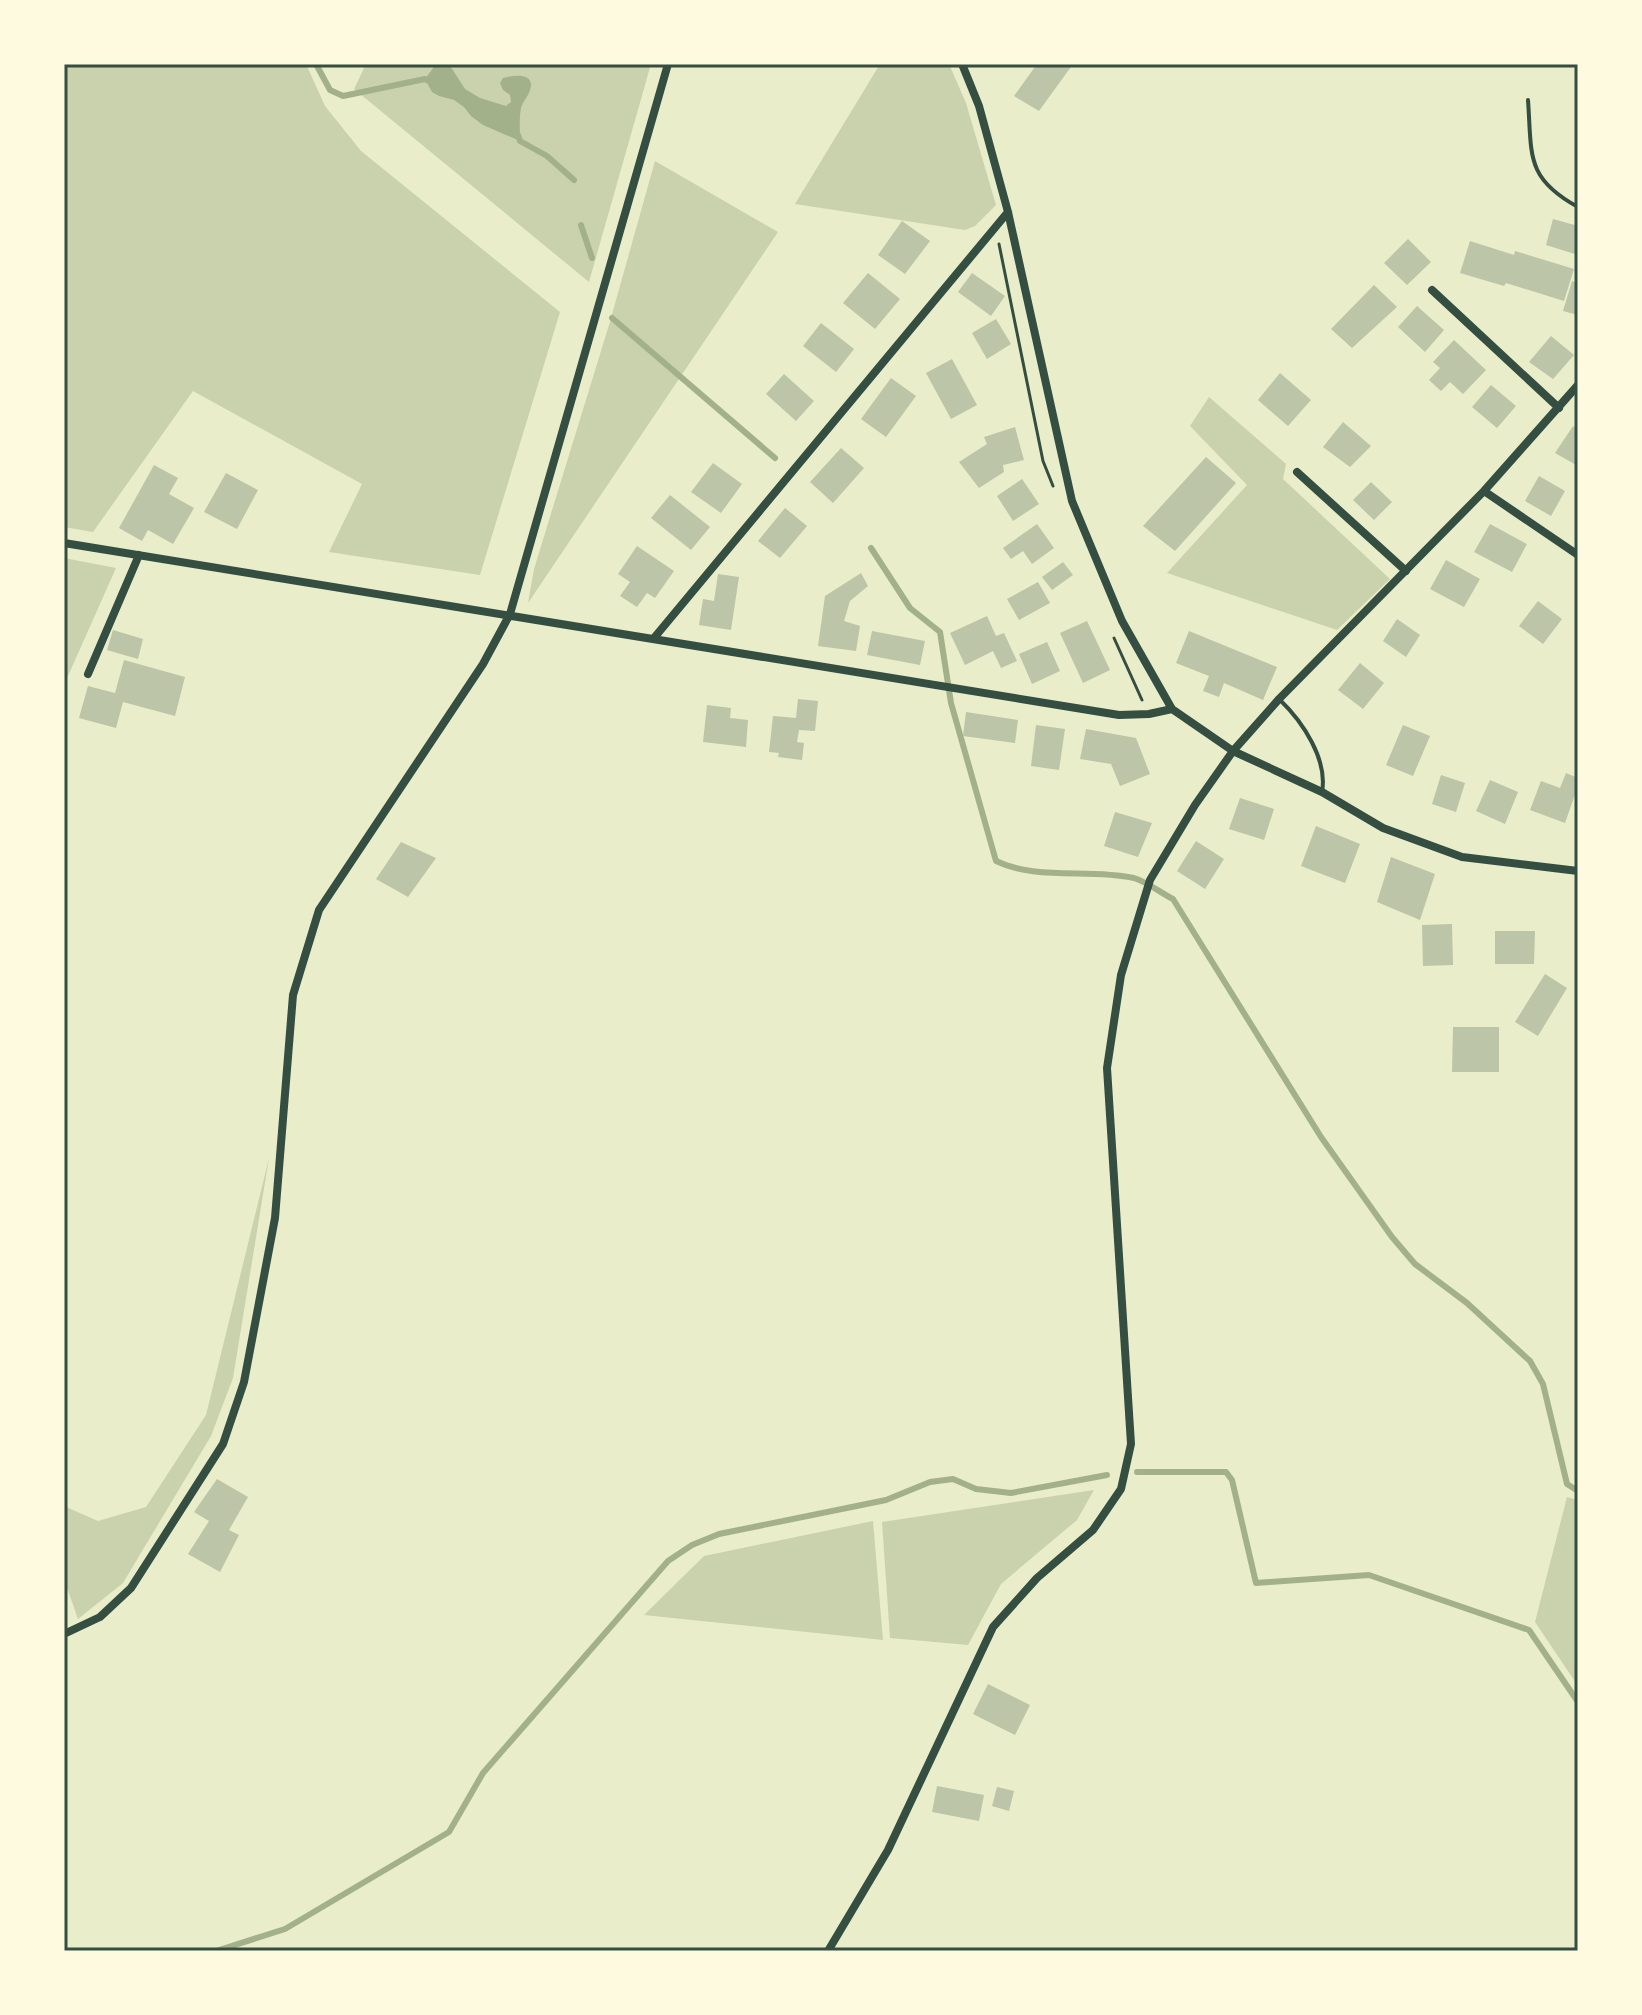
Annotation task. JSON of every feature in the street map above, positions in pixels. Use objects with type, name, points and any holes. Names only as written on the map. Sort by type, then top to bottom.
[{"type":"street","points":[[64,1634],[100,1617],[131,1588],[223,1444],[244,1382],[275,1218],[293,995],[319,910],[483,664],[510,614],[668,64]]},
{"type":"street","points":[[962,64],[979,106],[1008,212],[1072,501],[1122,621],[1172,709],[1233,751],[1322,792],[1383,828],[1462,857],[1578,871]]},
{"type":"street","points":[[654,638],[1008,212]]},
{"type":"street","points":[[1432,290],[1559,408]]},
{"type":"street","points":[[828,1951],[888,1850],[993,1627],[1037,1578],[1093,1530],[1121,1489],[1131,1444],[1107,1068],[1121,975],[1150,880],[1195,805],[1233,751],[1279,699],[1484,491],[1578,385]]},
{"type":"street","points":[[1297,472],[1406,571]]},
{"type":"street","points":[[1484,491],[1578,555]]},
{"type":"street","points":[[64,543],[1119,715],[1172,709]]},
{"type":"street","points":[[88,674],[139,555]]},
{"type":"lane","points":[[1528,100],[1536,171],[1549,189],[1578,207]]},
{"type":"lane","points":[[1279,699],[1292,712],[1323,764],[1325,777],[1322,792]]},
{"type":"shaded area","points":[[64,64],[306,64],[325,106],[361,151],[560,312],[480,575],[329,552],[362,484],[193,391],[93,532],[64,527]]},
{"type":"shaded area","points":[[366,64],[651,64],[589,282],[354,89]]},
{"type":"shaded area","points":[[436,64],[449,64],[465,89],[480,98],[506,106],[511,102],[510,95],[500,83],[503,78],[522,76],[530,80],[530,90],[520,112],[520,141],[483,125],[454,100],[432,92],[425,79]]},
{"type":"shaded area","points":[[880,64],[949,64],[966,103],[996,205],[975,226],[965,230],[795,204]]},
{"type":"shaded area","points":[[655,161],[778,232],[528,603],[534,569],[609,325]]},
{"type":"shaded area","points":[[1209,397],[1286,464],[1283,479],[1390,579],[1337,630],[1167,573],[1247,485],[1190,426]]},
{"type":"shaded area","points":[[64,558],[116,568],[64,685]]},
{"type":"shaded area","points":[[269,1158],[233,1378],[211,1436],[123,1583],[78,1619],[64,1579],[64,1506],[98,1521],[146,1507],[206,1415]]},
{"type":"shaded area","points":[[1094,1490],[1077,1520],[1001,1584],[968,1645],[890,1638],[882,1522]]},
{"type":"shaded area","points":[[1567,1497],[1578,1500],[1578,1686],[1535,1622]]},
{"type":"shaded area","points":[[873,1521],[883,1640],[644,1615],[704,1556]]},
{"type":"building","points":[[1037,64],[1073,64],[1039,111],[1014,96]]},
{"type":"building","points":[[1553,219],[1578,226],[1578,255],[1546,245]]},
{"type":"building","points":[[902,221],[930,241],[905,274],[878,255]]},
{"type":"building","points":[[1408,239],[1431,262],[1407,285],[1384,263]]},
{"type":"building","points":[[1470,241],[1574,269],[1564,301],[1460,273]]},
{"type":"building","points":[[868,273],[900,299],[875,329],[843,303]]},
{"type":"building","points":[[972,273],[1005,296],[991,316],[958,292]]},
{"type":"building","points":[[1572,281],[1578,283],[1578,315],[1563,311]]},
{"type":"building","points":[[1374,285],[1397,307],[1352,348],[1331,329]]},
{"type":"building","points":[[1417,306],[1444,330],[1425,352],[1398,327]]},
{"type":"building","points":[[996,319],[1011,344],[987,359],[972,333]]},
{"type":"building","points":[[821,323],[854,349],[836,372],[803,346]]},
{"type":"building","points":[[1551,336],[1574,355],[1553,379],[1529,362]]},
{"type":"building","points":[[1454,340],[1486,370],[1463,394],[1450,382],[1441,391],[1429,380],[1440,368],[1433,362]]},
{"type":"building","points":[[952,359],[977,405],[951,419],[926,373]]},
{"type":"building","points":[[1280,373],[1311,400],[1288,426],[1258,400]]},
{"type":"building","points":[[784,374],[814,401],[796,421],[766,394]]},
{"type":"building","points":[[891,378],[916,396],[886,437],[861,419]]},
{"type":"building","points":[[1491,385],[1516,406],[1497,428],[1472,407]]},
{"type":"building","points":[[1343,422],[1371,446],[1350,467],[1323,447]]},
{"type":"building","points":[[1573,426],[1578,430],[1578,466],[1555,453]]},
{"type":"building","points":[[1015,427],[1024,460],[1003,465],[1004,472],[979,488],[959,462],[987,444],[984,437]]},
{"type":"building","points":[[841,448],[864,468],[833,503],[810,482]]},
{"type":"building","points":[[1206,457],[1236,483],[1175,551],[1143,526]]},
{"type":"building","points":[[713,463],[742,484],[721,513],[691,492]]},
{"type":"building","points":[[154,465],[178,478],[169,494],[194,508],[173,544],[148,530],[142,541],[119,528]]},
{"type":"building","points":[[226,473],[258,490],[237,529],[204,512]]},
{"type":"building","points":[[1539,476],[1565,491],[1551,516],[1525,501]]},
{"type":"building","points":[[1022,479],[1039,504],[1013,521],[997,496]]},
{"type":"building","points":[[1371,482],[1392,502],[1374,520],[1353,500]]},
{"type":"building","points":[[670,495],[710,527],[691,550],[651,518]]},
{"type":"building","points":[[785,508],[807,526],[780,558],[758,541]]},
{"type":"building","points":[[1037,524],[1054,548],[1032,564],[1023,551],[1011,559],[1003,548]]},
{"type":"building","points":[[1490,524],[1527,544],[1512,572],[1474,552]]},
{"type":"building","points":[[637,546],[674,571],[655,598],[647,593],[637,607],[620,596],[630,582],[618,574]]},
{"type":"building","points":[[1446,560],[1480,579],[1464,607],[1430,589]]},
{"type":"building","points":[[1063,562],[1073,575],[1052,590],[1042,577]]},
{"type":"building","points":[[861,573],[868,586],[850,601],[844,621],[860,626],[856,651],[818,646],[825,596]]},
{"type":"building","points":[[718,574],[739,577],[731,630],[699,625],[703,599],[714,601]]},
{"type":"building","points":[[1038,582],[1050,603],[1019,620],[1007,599]]},
{"type":"building","points":[[1538,601],[1562,619],[1543,644],[1519,626]]},
{"type":"building","points":[[987,616],[996,636],[1004,633],[1017,661],[1001,668],[993,651],[965,665],[950,633]]},
{"type":"building","points":[[1397,619],[1420,635],[1406,657],[1383,641]]},
{"type":"building","points":[[1087,621],[1110,670],[1083,683],[1060,633]]},
{"type":"building","points":[[113,630],[143,639],[138,659],[107,650]]},
{"type":"building","points":[[872,631],[925,641],[920,665],[867,655]]},
{"type":"building","points":[[1189,631],[1277,667],[1263,700],[1224,683],[1219,697],[1203,691],[1209,676],[1176,663]]},
{"type":"building","points":[[1047,642],[1060,671],[1032,684],[1019,654]]},
{"type":"building","points":[[124,660],[185,677],[175,716],[123,702],[116,728],[79,718],[88,686],[115,693]]},
{"type":"building","points":[[1360,663],[1384,683],[1363,709],[1338,690]]},
{"type":"building","points":[[798,699],[818,701],[815,731],[799,730],[797,742],[804,743],[802,760],[778,757],[779,753],[769,752],[773,716],[796,718]]},
{"type":"building","points":[[707,705],[731,708],[730,718],[748,720],[746,747],[703,742]]},
{"type":"building","points":[[966,712],[1018,720],[1015,743],[963,736]]},
{"type":"building","points":[[1036,725],[1065,729],[1059,770],[1031,766]]},
{"type":"building","points":[[1403,725],[1430,736],[1413,776],[1386,765]]},
{"type":"building","points":[[1086,729],[1136,738],[1150,774],[1120,786],[1111,764],[1080,759]]},
{"type":"building","points":[[1566,773],[1578,778],[1578,786],[1565,823],[1530,810],[1541,781],[1560,788]]},
{"type":"building","points":[[1441,775],[1465,783],[1456,812],[1432,804]]},
{"type":"building","points":[[1490,780],[1518,792],[1505,824],[1476,811]]},
{"type":"building","points":[[1240,798],[1274,809],[1264,840],[1229,829]]},
{"type":"building","points":[[1115,812],[1152,823],[1138,857],[1104,846]]},
{"type":"building","points":[[1316,826],[1360,844],[1345,883],[1301,866]]},
{"type":"building","points":[[1196,841],[1224,859],[1205,889],[1177,871]]},
{"type":"building","points":[[401,842],[436,858],[408,897],[376,879]]},
{"type":"building","points":[[1391,857],[1435,874],[1420,920],[1377,902]]},
{"type":"building","points":[[1452,924],[1453,965],[1423,966],[1422,925]]},
{"type":"building","points":[[1495,931],[1535,931],[1534,964],[1495,964]]},
{"type":"building","points":[[1545,974],[1567,988],[1538,1036],[1515,1022]]},
{"type":"building","points":[[1453,1027],[1499,1027],[1499,1072],[1452,1072]]},
{"type":"building","points":[[217,1479],[248,1497],[229,1530],[239,1535],[220,1572],[188,1554],[209,1521],[194,1512]]},
{"type":"building","points":[[988,1684],[1030,1705],[1015,1735],[973,1714]]},
{"type":"building","points":[[937,1786],[984,1795],[979,1821],[932,1812]]},
{"type":"building","points":[[997,1787],[1014,1791],[1009,1811],[992,1806]]},
{"type":"waterway","points":[[316,64],[330,90],[343,96],[425,79],[429,81]]},
{"type":"waterway","points":[[518,135],[520,141],[547,156],[574,180]]},
{"type":"waterway","points":[[581,225],[592,258]]},
{"type":"waterway","points":[[612,318],[775,458]]},
{"type":"waterway","points":[[871,548],[910,608],[940,632],[951,703],[996,861],[1029,871],[1134,878],[1173,899],[1321,1137],[1392,1237],[1415,1264],[1467,1303],[1530,1361],[1543,1384],[1567,1484],[1578,1491]]},
{"type":"waterway","points":[[1137,1472],[1226,1472],[1232,1480],[1256,1583],[1369,1575],[1529,1630],[1578,1702]]},
{"type":"waterway","points":[[216,1951],[285,1929],[449,1832],[483,1773],[668,1561],[692,1545],[719,1534],[886,1500],[930,1482],[953,1479],[976,1489],[1011,1493],[1107,1475]]}]
